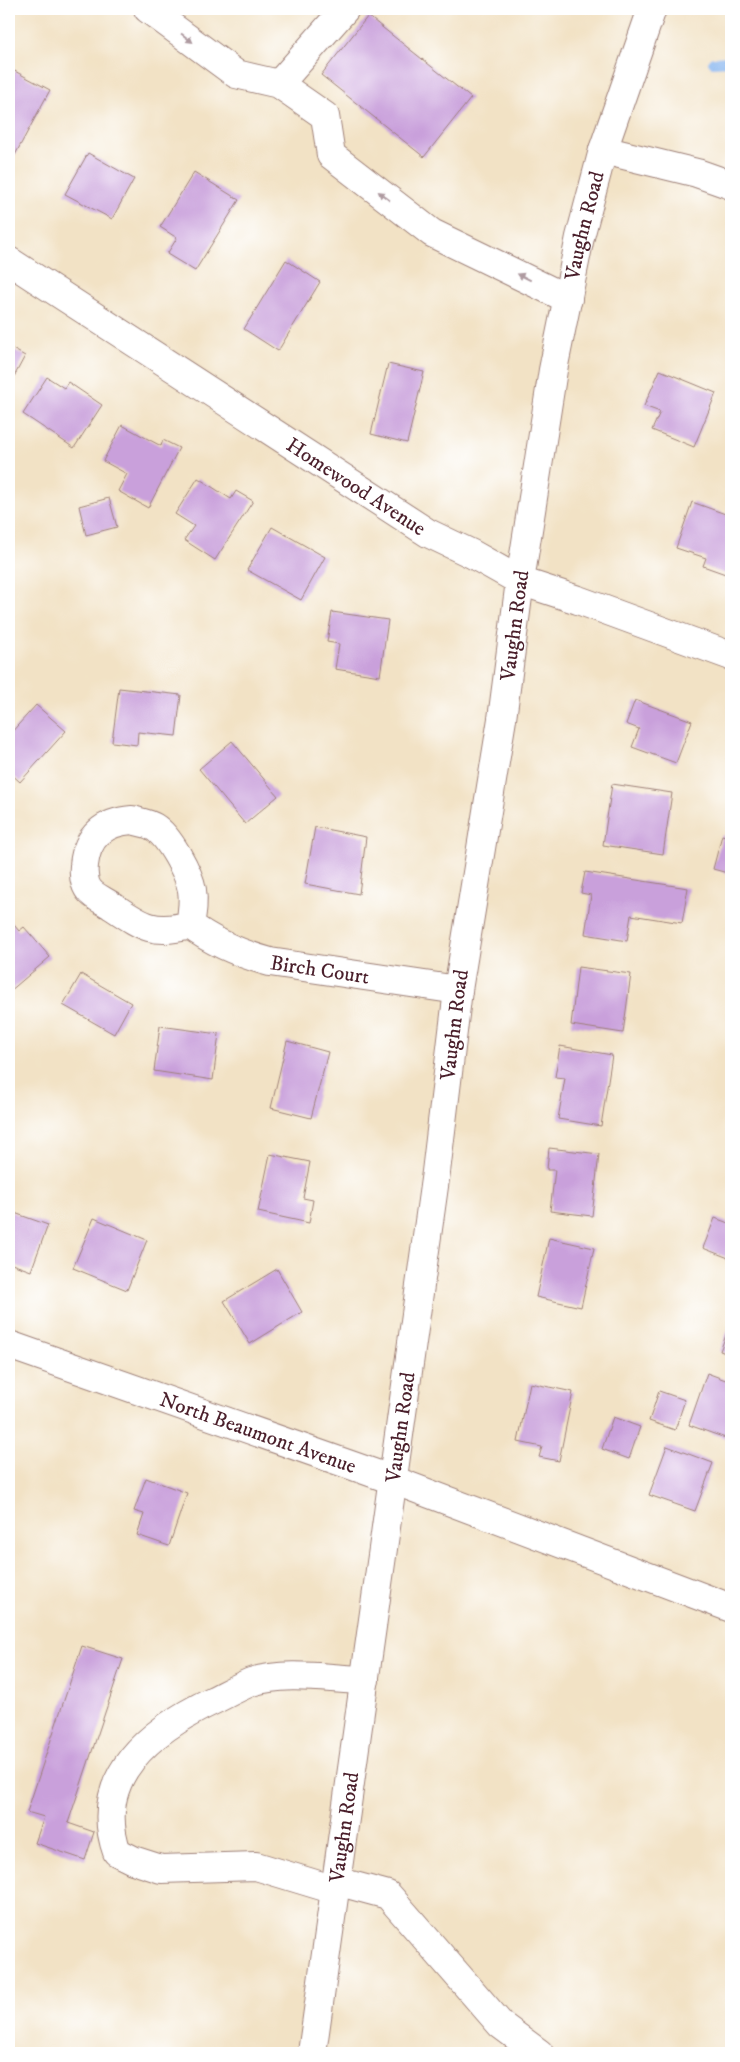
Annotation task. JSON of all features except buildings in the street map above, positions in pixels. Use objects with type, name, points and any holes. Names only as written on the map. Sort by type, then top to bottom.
[{"type":"street","points":[[148,9],[236,74],[279,84],[325,116],[331,155],[432,233],[568,299]]},
{"type":"street","points":[[279,84],[345,9]]},
{"type":"street","name":"Vaughn Road","points":[[312,2053],[436,1172],[458,990],[502,719],[520,582],[553,370],[580,237],[604,150],[652,9]]},
{"type":"street","points":[[604,150],[697,173],[731,185]]},
{"type":"street","name":"Homewood Avenue","points":[[9,261],[428,533],[472,554],[520,582],[578,600],[731,656]]},
{"type":"street","points":[[132,820],[153,826],[164,835],[186,873],[192,890],[193,908],[190,925],[172,930],[154,929],[138,924],[89,890],[83,873],[85,851],[98,833],[117,821],[132,820]]},
{"type":"street","name":"Birch Court","points":[[190,925],[203,935],[242,955],[270,962],[458,990]]},
{"type":"street","name":"North Beaumont Avenue","points":[[9,1344],[393,1480],[731,1608]]},
{"type":"street","points":[[365,1680],[284,1676],[252,1682],[189,1711],[156,1734],[136,1754],[122,1773],[113,1791],[111,1834],[117,1852],[133,1860],[162,1869],[256,1866],[388,1895],[501,2025],[539,2053]]},
{"type":"waterway","points":[[713,62],[731,61]]}]
